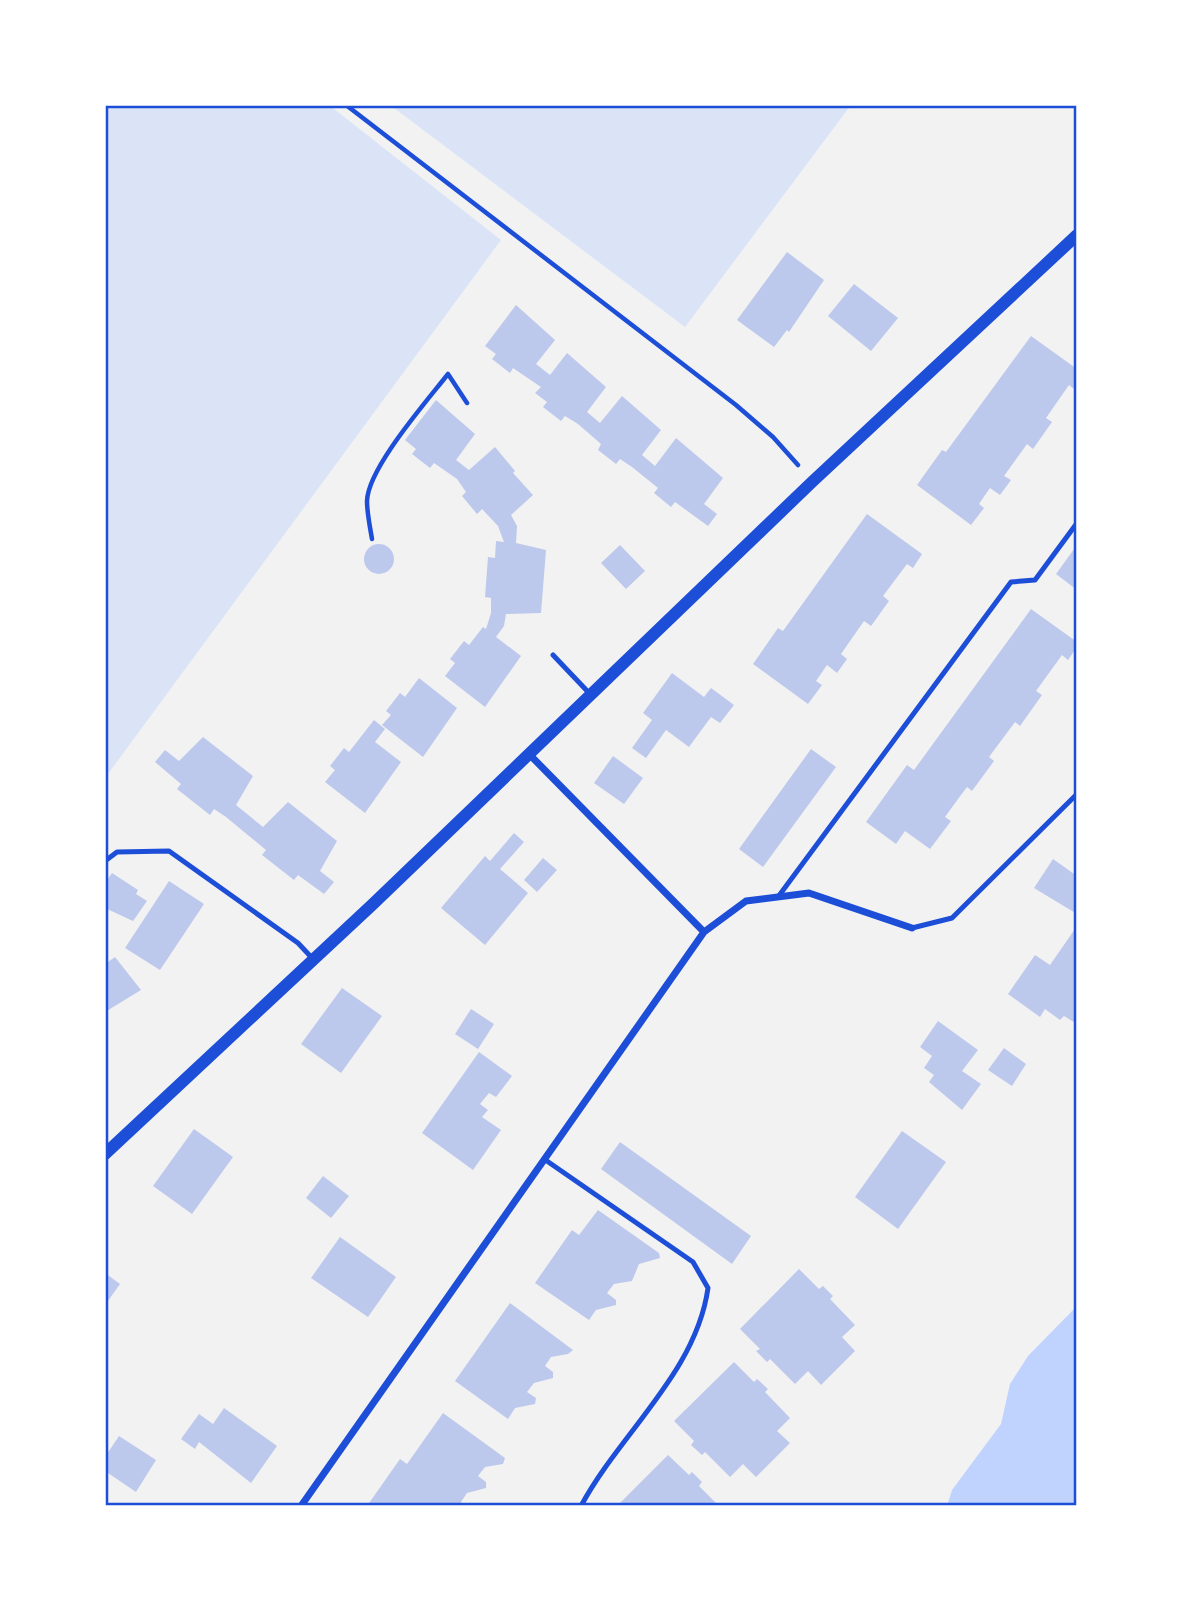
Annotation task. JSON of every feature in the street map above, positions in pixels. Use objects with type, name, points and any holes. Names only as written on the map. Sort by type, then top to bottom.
[{"type":"street","points":[[105,1154],[529,754],[812,482],[1077,235]]},
{"type":"street","points":[[529,754],[704,932]]},
{"type":"street","points":[[301,1506],[704,932],[746,901],[809,893],[912,928]]},
{"type":"lane","points":[[778,897],[1011,582],[1035,580],[1077,523]]},
{"type":"lane","points":[[553,655],[591,695]]},
{"type":"lane","points":[[912,928],[952,918],[1077,794]]},
{"type":"lane","points":[[105,861],[117,852],[169,851],[298,943],[313,959]]},
{"type":"lane","points":[[544,1160],[693,1262],[708,1288],[704,1310],[673,1377],[599,1473],[581,1506]]},
{"type":"path","points":[[346,105],[736,405],[773,437],[812,482]]},
{"type":"path","points":[[372,539],[367,500],[371,481],[412,420],[448,374],[467,403]]},
{"type":"shaded area","points":[[105,105],[329,105],[501,240],[105,778]]},
{"type":"shaded area","points":[[390,105],[851,105],[685,327]]},
{"type":"water","points":[[1077,1306],[1077,1506],[947,1506],[952,1490],[1001,1424],[1010,1384],[1028,1356]]},
{"type":"building","points":[[787,252],[824,280],[789,332],[787,330],[774,347],[737,320]]},
{"type":"building","points":[[854,284],[898,318],[871,351],[828,316]]},
{"type":"building","points":[[516,305],[555,340],[536,364],[550,375],[567,353],[606,387],[587,412],[600,423],[622,396],[661,430],[642,455],[655,466],[676,438],[723,478],[704,504],[717,514],[708,526],[675,502],[671,507],[654,493],[658,488],[632,467],[620,459],[616,464],[598,450],[601,444],[578,424],[565,416],[561,421],[543,407],[547,402],[535,393],[541,387],[513,368],[510,373],[492,359],[496,354],[485,346]]},
{"type":"building","points":[[1031,336],[1077,369],[1077,391],[1069,385],[1046,418],[1052,422],[1033,449],[1027,444],[1004,476],[1011,480],[1000,495],[990,488],[979,504],[984,508],[971,525],[917,485],[942,450],[946,452]]},
{"type":"building","points":[[436,400],[475,434],[456,460],[469,470],[495,447],[533,495],[511,515],[517,526],[516,543],[546,550],[541,613],[506,614],[504,626],[496,637],[521,656],[485,707],[445,676],[455,663],[450,659],[464,641],[469,645],[483,627],[486,629],[491,613],[491,598],[485,597],[488,557],[495,558],[496,541],[504,542],[498,526],[482,509],[477,514],[462,496],[466,492],[457,479],[434,463],[430,468],[412,454],[416,449],[405,440]]},
{"type":"building","points":[[867,514],[922,554],[913,568],[907,564],[883,596],[889,601],[871,626],[864,621],[841,654],[847,659],[837,673],[827,665],[816,681],[822,685],[808,704],[753,664],[778,628],[783,631]]},
{"type":"building","points":[[379,544],[390,548],[394,559],[390,570],[379,574],[368,570],[364,559],[368,548]]},
{"type":"building","points":[[620,545],[645,571],[626,589],[601,563]]},
{"type":"building","points":[[1077,545],[1077,590],[1056,574]]},
{"type":"building","points":[[1031,609],[1077,642],[1077,647],[1068,660],[1062,655],[1036,691],[1042,695],[1020,726],[1015,722],[989,757],[994,761],[972,791],[967,787],[958,799],[945,817],[951,821],[930,849],[905,831],[896,844],[866,822],[907,765],[914,770]]},
{"type":"building","points":[[672,673],[704,697],[711,688],[734,705],[720,723],[711,717],[689,747],[666,730],[646,758],[632,748],[652,720],[643,713]]},
{"type":"building","points":[[419,678],[457,708],[423,757],[382,725],[391,715],[386,711],[400,693],[405,697]]},
{"type":"building","points":[[374,720],[385,729],[375,742],[401,762],[365,813],[325,782],[335,770],[330,766],[344,748],[349,752]]},
{"type":"building","points":[[203,737],[253,776],[236,805],[263,827],[288,802],[337,841],[320,871],[334,882],[324,894],[298,875],[294,880],[262,855],[266,850],[226,817],[214,809],[210,815],[177,789],[181,784],[155,762],[165,750],[179,761]]},
{"type":"building","points":[[811,749],[836,767],[763,867],[739,849]]},
{"type":"building","points":[[613,756],[643,778],[624,804],[594,783]]},
{"type":"building","points":[[514,833],[524,842],[500,869],[528,893],[485,945],[441,908],[485,856],[490,861]]},
{"type":"building","points":[[543,858],[557,870],[537,892],[524,880]]},
{"type":"building","points":[[1053,859],[1077,876],[1077,914],[1034,888]]},
{"type":"building","points":[[112,873],[138,890],[136,894],[147,901],[133,921],[105,908],[105,883]]},
{"type":"building","points":[[169,881],[204,904],[160,970],[125,948]]},
{"type":"building","points":[[1077,926],[1077,1024],[1064,1016],[1060,1020],[1045,1009],[1040,1017],[1008,994],[1035,955],[1050,965]]},
{"type":"building","points":[[115,957],[141,990],[105,1012],[105,964]]},
{"type":"building","points":[[342,988],[382,1016],[341,1073],[301,1044]]},
{"type":"building","points":[[471,1009],[494,1024],[478,1049],[455,1034]]},
{"type":"building","points":[[938,1021],[978,1050],[962,1071],[981,1084],[962,1110],[929,1082],[934,1075],[924,1068],[932,1056],[920,1047]]},
{"type":"building","points":[[1004,1048],[1026,1064],[1012,1086],[988,1070]]},
{"type":"building","points":[[479,1052],[512,1076],[496,1097],[489,1093],[480,1104],[488,1110],[482,1117],[501,1130],[473,1170],[422,1133]]},
{"type":"building","points":[[194,1129],[233,1157],[192,1214],[153,1186]]},
{"type":"building","points":[[902,1131],[946,1162],[898,1229],[855,1197]]},
{"type":"building","points":[[620,1142],[751,1236],[732,1264],[601,1169]]},
{"type":"building","points":[[323,1176],[349,1196],[331,1218],[306,1198]]},
{"type":"building","points":[[598,1210],[659,1253],[660,1258],[639,1264],[632,1281],[614,1284],[607,1293],[616,1300],[616,1305],[596,1310],[589,1320],[535,1283],[572,1230],[579,1235]]},
{"type":"building","points":[[340,1237],[396,1277],[368,1317],[311,1278]]},
{"type":"building","points":[[799,1269],[819,1289],[823,1286],[833,1296],[830,1299],[855,1325],[842,1337],[855,1351],[821,1385],[808,1371],[795,1384],[770,1359],[767,1362],[756,1351],[760,1349],[740,1329]]},
{"type":"building","points":[[105,1273],[120,1284],[105,1305]]},
{"type":"building","points":[[510,1303],[573,1350],[568,1354],[551,1357],[545,1366],[553,1372],[553,1378],[534,1383],[527,1392],[536,1398],[535,1404],[515,1408],[508,1419],[455,1381]]},
{"type":"building","points":[[734,1362],[754,1382],[757,1379],[768,1389],[765,1392],[790,1418],[777,1431],[790,1443],[756,1477],[743,1464],[730,1477],[705,1452],[702,1455],[691,1445],[694,1441],[674,1421]]},
{"type":"building","points":[[224,1408],[277,1446],[251,1483],[199,1442],[195,1449],[181,1439],[199,1414],[213,1424]]},
{"type":"building","points":[[443,1413],[505,1458],[503,1464],[485,1467],[478,1476],[486,1482],[486,1488],[467,1493],[461,1502],[462,1506],[367,1506],[400,1459],[407,1464]]},
{"type":"building","points":[[119,1436],[156,1460],[136,1492],[105,1471],[105,1457]]},
{"type":"building","points":[[668,1455],[689,1475],[692,1472],[702,1482],[699,1486],[719,1506],[617,1506]]}]
